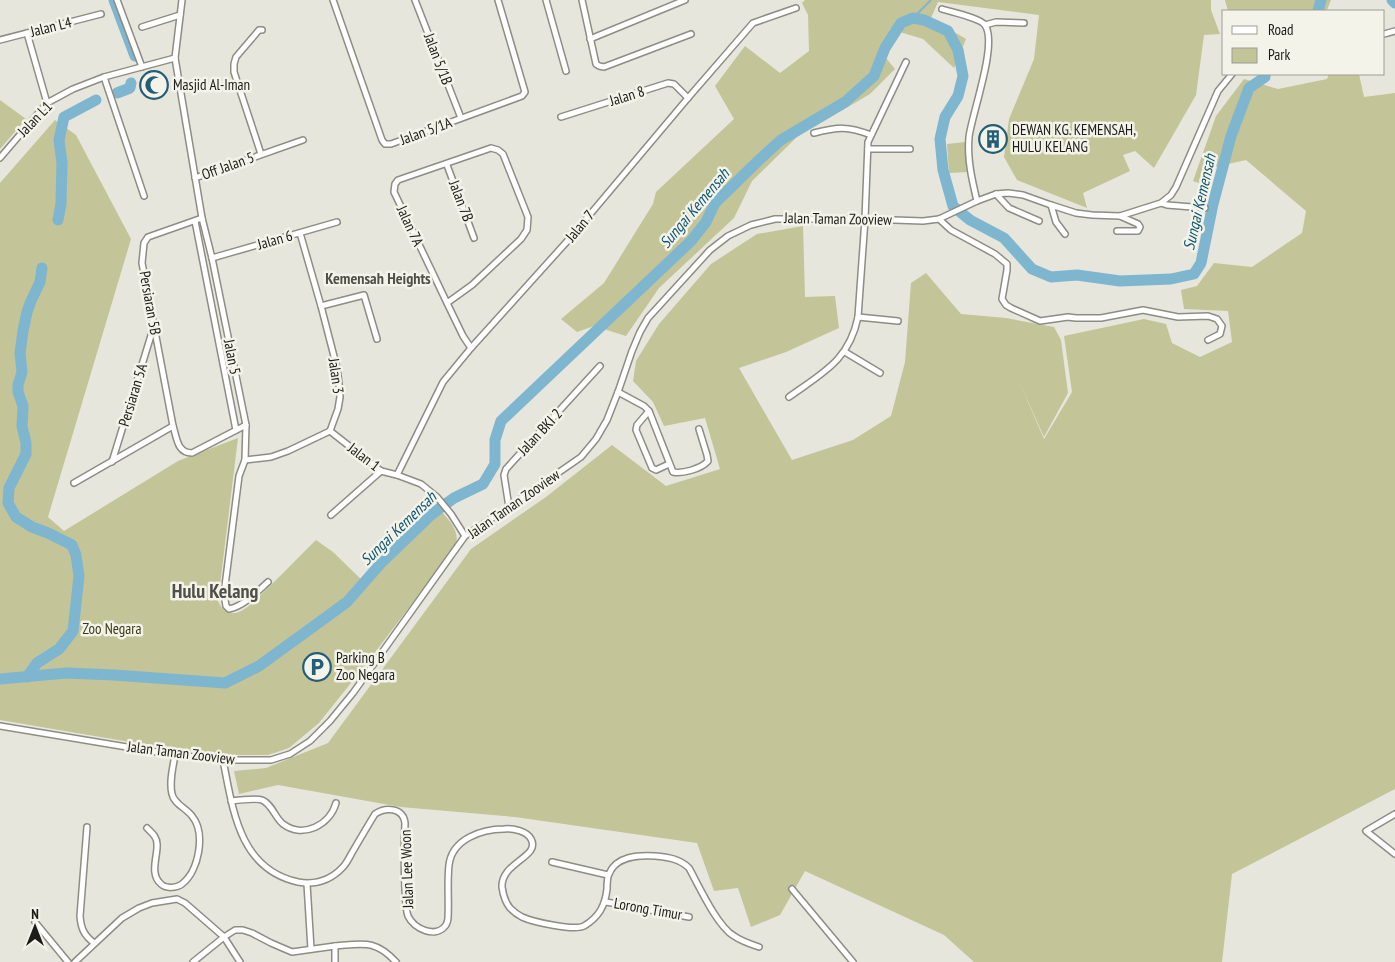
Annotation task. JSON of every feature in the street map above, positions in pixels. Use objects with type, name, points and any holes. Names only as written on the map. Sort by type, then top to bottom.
[{"type":"street","points":[[118,0],[142,67]]},
{"type":"street","name":"Jalan 5","points":[[182,0],[174,58],[202,218],[246,425],[244,460],[239,476],[224,594],[226,606],[230,609],[243,603],[268,582]]},
{"type":"street","name":"Jalan 5/1A","points":[[333,0],[378,131],[385,144],[391,144],[522,96],[525,92],[498,0]]},
{"type":"street","name":"Jalan 5/1B","points":[[415,0],[461,118]]},
{"type":"street","points":[[546,0],[566,72]]},
{"type":"street","points":[[582,0],[596,64],[599,66],[604,67],[691,34]]},
{"type":"street","points":[[590,39],[684,0]]},
{"type":"street","name":"Jalan 7","points":[[397,475],[443,382],[471,348],[571,237],[753,23],[796,8]]},
{"type":"street","points":[[942,9],[968,16],[985,25],[996,22],[1024,23]]},
{"type":"street","name":"Jalan L4","points":[[0,40],[102,14]]},
{"type":"street","points":[[142,27],[180,15]]},
{"type":"street","points":[[977,202],[970,173],[969,137],[987,56],[988,36],[985,25]]},
{"type":"street","name":"Off Jalan 5","points":[[261,154],[234,72],[234,64],[236,57],[259,30],[262,30]]},
{"type":"street","points":[[27,33],[47,103]]},
{"type":"street","name":"Jalan L1","points":[[0,158],[47,103],[73,89],[104,77],[174,58]]},
{"type":"street","points":[[789,398],[831,367],[845,352],[855,332],[858,317],[865,219],[868,142],[906,62]]},
{"type":"street","points":[[996,194],[1023,195],[1051,206],[1092,215],[1120,216],[1160,203],[1171,195],[1176,187],[1218,91],[1231,75]]},
{"type":"street","points":[[104,77],[144,196]]},
{"type":"street","name":"Jalan 8","points":[[562,117],[668,83],[674,84],[688,98]]},
{"type":"street","points":[[814,133],[833,128],[845,128],[857,129],[871,135]]},
{"type":"street","name":"Off Jalan 5","points":[[195,178],[303,140]]},
{"type":"street","points":[[447,164],[491,148],[498,150],[503,154],[528,217],[527,230],[520,239],[472,285],[447,303]]},
{"type":"street","points":[[868,149],[910,148]]},
{"type":"street","name":"Jalan 7A","points":[[447,164],[398,180],[394,184],[394,192],[463,336],[471,348]]},
{"type":"street","name":"Jalan 7B","points":[[447,164],[474,238]]},
{"type":"street","points":[[996,194],[1008,208],[1039,221]]},
{"type":"street","name":"Jalan Taman Zooview","points":[[0,726],[175,755],[223,760],[271,760],[290,754],[310,741],[330,722],[353,693],[464,536],[581,457],[596,439],[607,420],[640,332],[648,318],[710,250],[728,236],[751,225],[775,219],[923,221],[939,219],[996,194]]},
{"type":"street","points":[[1160,203],[1205,208]]},
{"type":"street","points":[[1051,206],[1056,222],[1065,234]]},
{"type":"street","points":[[1117,231],[1138,231],[1140,227],[1138,224],[1120,216]]},
{"type":"street","name":"Persiaran 5B","points":[[173,426],[142,263],[144,243],[148,237],[202,218]]},
{"type":"street","points":[[939,219],[951,230],[1003,259],[1007,264],[1007,270],[1002,299],[1011,308],[1040,321],[1068,317],[1101,318],[1143,310],[1178,317],[1208,316],[1217,319],[1222,326],[1220,334],[1208,340]]},
{"type":"street","name":"Jalan 5","points":[[195,221],[236,430]]},
{"type":"street","name":"Jalan 6","points":[[212,258],[337,222]]},
{"type":"street","name":"Jalan 3","points":[[300,233],[337,368],[340,397],[330,431]]},
{"type":"street","points":[[321,306],[364,295],[377,339]]},
{"type":"street","points":[[858,317],[898,320]]},
{"type":"street","name":"Persiaran 5A","points":[[112,462],[154,328]]},
{"type":"street","points":[[845,352],[880,373]]},
{"type":"street","name":"Jalan BKI 2","points":[[509,507],[504,475],[506,469],[600,366]]},
{"type":"street","points":[[618,392],[644,406],[649,411],[673,472],[678,473],[704,465],[708,461],[699,428]]},
{"type":"street","points":[[649,411],[637,425],[636,430],[652,468],[656,470],[669,464]]},
{"type":"street","points":[[173,426],[181,449],[184,452],[192,453],[246,425]]},
{"type":"street","name":"Persiaran 5A","points":[[74,482],[173,426]]},
{"type":"street","points":[[244,460],[271,457],[288,452],[330,431]]},
{"type":"street","name":"Jalan 1","points":[[330,431],[381,471],[421,484],[437,497],[451,514],[464,536]]},
{"type":"street","points":[[331,515],[381,471]]},
{"type":"street","points":[[147,828],[154,835],[157,843],[154,865],[156,878],[160,884],[166,887],[182,884],[196,864],[200,838],[197,825],[192,816],[172,796],[171,787],[175,755]]},
{"type":"street","points":[[223,760],[237,824],[246,844],[257,860],[274,873],[290,880],[307,884],[310,949]]},
{"type":"street","points":[[231,801],[261,800],[266,802],[282,823],[291,828],[301,830],[323,824],[333,812],[336,803]]},
{"type":"street","name":"Jalan Lee Woon","points":[[307,884],[320,882],[333,876],[344,866],[375,814],[380,810],[388,808],[401,813],[404,818],[406,904],[411,920],[416,927],[424,931],[440,930],[446,925],[448,918],[449,864],[453,852],[460,843],[488,830],[507,828],[526,834],[533,844],[532,851],[513,865],[506,872],[502,881],[504,898],[510,908],[522,917],[564,928],[581,928],[594,920],[606,902]]},
{"type":"street","points":[[1395,814],[1366,831],[1395,854]]},
{"type":"street","points":[[87,827],[80,926],[94,943]]},
{"type":"street","points":[[606,902],[608,874],[614,866],[626,858],[638,855],[672,858],[683,862],[690,868],[723,927],[732,936],[759,947]]},
{"type":"street","points":[[552,862],[608,874]]},
{"type":"street","points":[[792,889],[853,962]]},
{"type":"street","points":[[75,962],[122,918],[139,908],[163,900],[177,899],[185,903],[224,936],[240,962]]},
{"type":"street","name":"Lorong Timur","points":[[606,902],[690,917]]},
{"type":"street","points":[[35,922],[68,962]]},
{"type":"street","points":[[193,962],[224,936],[235,930],[252,933],[292,952],[365,943],[375,946],[390,955],[396,962]]},
{"type":"street","points":[[335,946],[335,962]]},
{"type":"green space","points":[[805,0],[1211,0],[1211,10],[1220,34],[1204,35],[1196,95],[1154,168],[1135,151],[1123,155],[1130,171],[1083,193],[1087,208],[1017,180],[1004,157],[1009,119],[1034,59],[1039,15],[938,2],[931,18],[966,39],[954,68],[923,39],[890,29],[886,58],[895,69],[870,94],[797,137],[752,181],[734,218],[659,288],[626,336],[594,326],[577,332],[561,319],[604,283],[653,204],[656,192],[734,119],[715,86],[745,46],[780,73],[809,51],[808,15],[802,3]]},
{"type":"green space","points":[[1225,0],[1331,0],[1327,10],[1228,10]]},
{"type":"green space","points":[[1329,75],[1359,75],[1364,97],[1395,93],[1395,789],[1232,874],[1222,962],[974,962],[944,935],[805,871],[780,915],[751,927],[738,888],[714,891],[697,843],[515,817],[401,807],[278,785],[239,794],[234,771],[266,768],[328,743],[471,549],[546,497],[612,445],[666,486],[720,469],[705,418],[664,426],[653,402],[633,381],[636,361],[659,324],[711,264],[757,234],[803,226],[805,297],[835,296],[839,328],[786,352],[739,368],[792,460],[853,440],[891,416],[905,362],[911,283],[926,273],[961,314],[1006,318],[1054,327],[1061,340],[1068,393],[1044,437],[1019,381],[1044,439],[1072,392],[1064,336],[1144,319],[1166,324],[1172,343],[1200,357],[1232,342],[1228,311],[1184,309],[1181,290],[1197,286],[1214,263],[1252,267],[1302,233],[1306,211],[1246,160],[1210,168],[1199,183],[1193,181],[1216,116],[1244,79],[1278,89],[1327,79]]},
{"type":"green space","points":[[0,100],[26,119],[0,149]]},
{"type":"green space","name":"Zoo Negara","points":[[55,120],[76,135],[131,239],[48,517],[64,531],[178,461],[238,438],[218,601],[229,613],[239,612],[253,603],[316,540],[333,552],[367,585],[411,532],[437,507],[448,520],[456,534],[456,545],[370,659],[319,723],[289,748],[268,755],[220,755],[183,751],[0,720],[0,183]]},
{"type":"green space","points":[[965,142],[967,172],[949,173],[947,144]]},
{"type":"waterway","points":[[114,0],[135,56]]},
{"type":"waterway","points":[[913,18],[931,0]]},
{"type":"waterway","name":"Sungai Kemensah","points":[[1318,10],[1321,0]]},
{"type":"waterway","name":"Sungai Kemensah","points":[[1392,0],[1395,3]]},
{"type":"waterway","name":"Sungai Kemensah","points":[[0,679],[66,673],[225,683],[259,666],[347,602],[382,562],[432,514],[454,498],[483,484],[495,464],[495,440],[501,421],[691,241],[706,222],[715,203],[781,140],[845,102],[874,76],[885,48],[901,23],[913,18],[924,20],[948,31],[958,50],[963,76],[958,96],[945,117],[940,139],[943,170],[953,206],[970,220],[1004,238],[1032,269],[1051,277],[1077,275],[1120,281],[1171,279],[1194,274],[1201,263],[1213,204],[1231,136],[1249,88],[1265,77],[1265,75]]},
{"type":"waterway","points":[[117,93],[130,88],[131,83]]},
{"type":"waterway","points":[[58,220],[61,204],[62,163],[59,140],[64,117],[96,100]]},
{"type":"waterway","points":[[27,677],[37,663],[59,649],[73,631],[79,576],[76,555],[72,545],[32,527],[16,517],[8,503],[9,488],[26,454],[26,443],[22,426],[23,406],[18,392],[22,372],[20,353],[27,312],[40,282],[42,268]]},
{"type":"place","name":"Masjid Al-Iman","points":[[154,85]]},
{"type":"place","name":"DEWAN KG. KEMENSAH, HULU KELANG","points":[[993,139]]},
{"type":"place","name":"Parking B Zoo Negara","points":[[317,667]]},
{"type":"district","name":"Kemensah Heights","points":[[378,278]]},
{"type":"district","name":"Hulu Kelang","points":[[215,591]]}]
